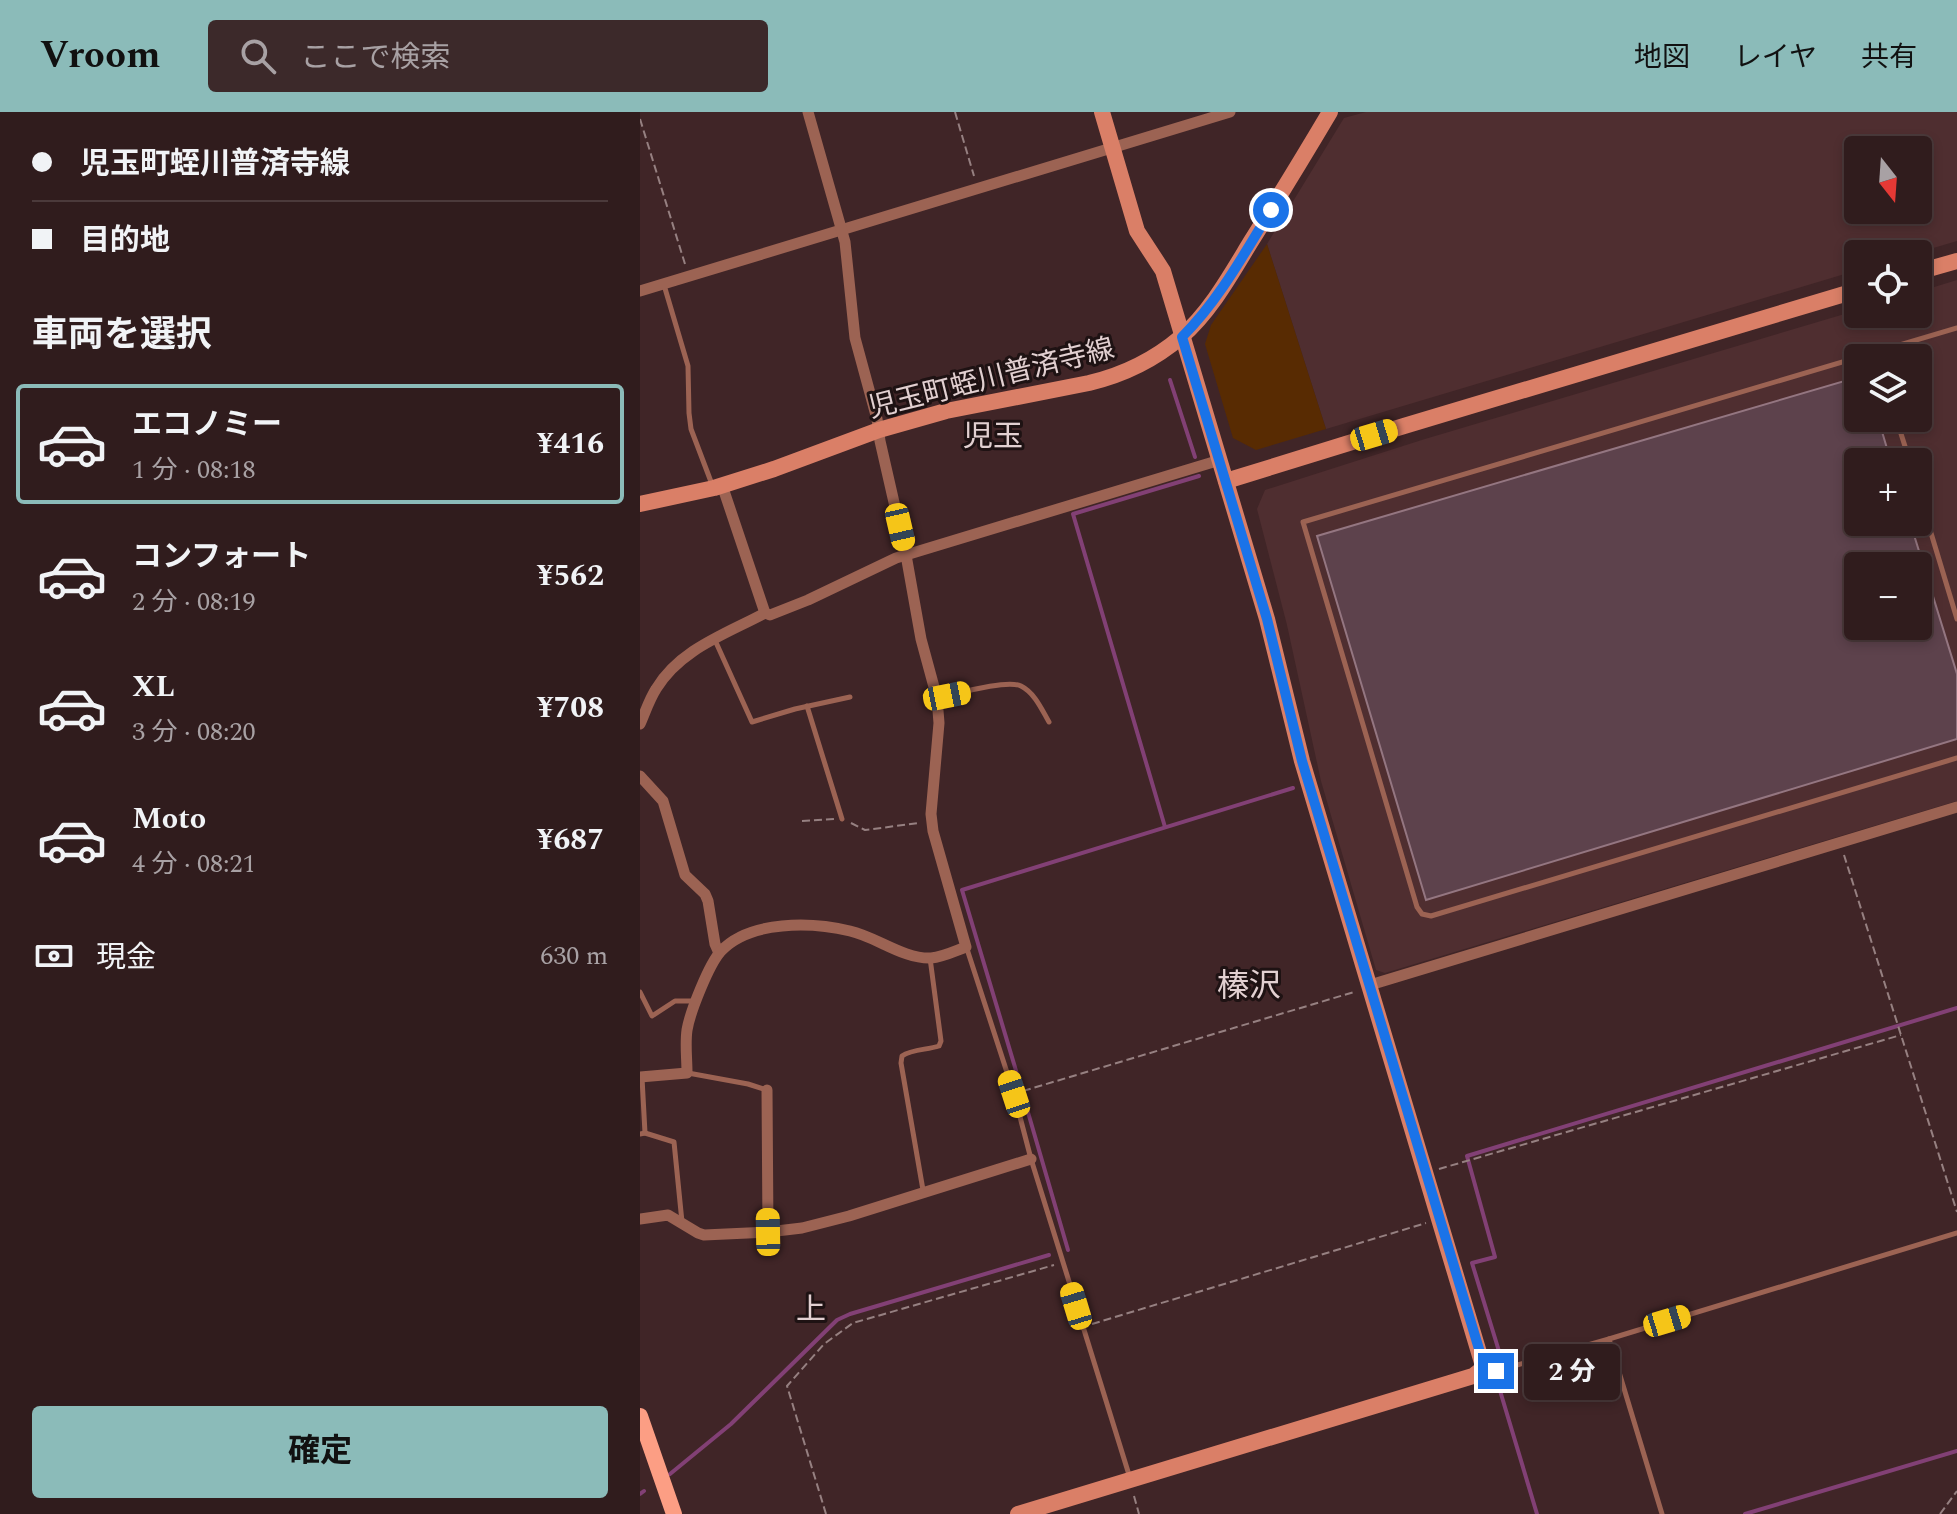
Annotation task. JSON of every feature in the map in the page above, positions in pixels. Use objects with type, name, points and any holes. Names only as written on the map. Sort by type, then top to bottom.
[{"type":"main road","points":[[640,1416],[674,1514]]},
{"type":"street","points":[[641,1077],[687,1073],[687,1029],[719,953],[757,930],[819,925],[868,936],[908,954],[930,958],[966,947],[933,831],[939,723],[937,698],[921,639],[879,430],[855,338],[845,242],[808,112]]},
{"type":"street","points":[[1018,1514],[1473,1376],[1482,1369],[1482,1359],[1302,761],[1267,619],[1163,271],[1137,231],[1102,112]]},
{"type":"street","points":[[640,291],[1230,112]]},
{"type":"street","name":"児玉町蛭川普済寺線","points":[[640,504],[774,469],[879,430],[967,406],[1106,378],[1141,364],[1182,337],[1220,292],[1330,112]]},
{"type":"street","points":[[1932,268],[1957,261]]},
{"type":"street","points":[[1226,481],[1844,294]]},
{"type":"street","points":[[640,724],[666,675],[687,656],[714,638],[765,613],[770,615],[808,600],[906,555],[1220,460]]},
{"type":"street","points":[[718,486],[765,613]]},
{"type":"street","points":[[640,776],[663,801],[685,875],[705,894],[719,953]]},
{"type":"street","points":[[1370,985],[1957,807]]},
{"type":"street","points":[[767,1090],[768,1232]]},
{"type":"street","points":[[640,1219],[668,1215],[704,1235],[768,1232],[814,1225],[1031,1159]]},
{"type":"lane","points":[[664,284],[687,361],[691,429],[718,486]]},
{"type":"lane","points":[[1910,344],[1957,328]]},
{"type":"lane","points":[[1844,365],[1303,522],[1417,907],[1422,914],[1431,916],[1957,758]]},
{"type":"lane","points":[[1932,536],[1957,619]]},
{"type":"lane","points":[[714,638],[752,722],[850,697]]},
{"type":"lane","points":[[937,698],[1002,685],[1020,685],[1031,694],[1049,722]]},
{"type":"lane","points":[[807,706],[842,819]]},
{"type":"lane","points":[[966,947],[1014,1094],[1031,1159],[1130,1479]]},
{"type":"lane","points":[[924,1191],[901,1063],[902,1056],[907,1052],[939,1046],[941,1041],[930,958]]},
{"type":"lane","points":[[640,992],[652,1016],[675,1001],[697,1001]]},
{"type":"lane","points":[[687,1073],[767,1090]]},
{"type":"lane","points":[[641,1077],[643,1133],[674,1142],[682,1223]]},
{"type":"lane","points":[[1482,1369],[1496,1371],[1609,1339],[1957,1233]]},
{"type":"lane","points":[[1609,1339],[1662,1514]]},
{"type":"path","points":[[955,112],[977,188]]},
{"type":"path","points":[[640,119],[689,276]]},
{"type":"path","points":[[802,821],[842,819],[865,830],[932,821]]},
{"type":"path","points":[[1840,843],[1957,1212]]},
{"type":"path","points":[[1014,1094],[1370,985]]},
{"type":"path","points":[[1426,1173],[1901,1035]]},
{"type":"path","points":[[1083,1327],[1440,1219]]},
{"type":"path","points":[[826,1514],[787,1386],[824,1344],[853,1323],[1063,1263]]},
{"type":"path","points":[[1130,1479],[1139,1514]]},
{"type":"path","points":[[1940,1514],[1957,1491]]},
{"type":"shaded area","points":[[1366,112],[1957,112],[1957,241],[1932,248],[1932,240],[1844,240],[1844,274],[1326,429],[1267,244],[1344,118]]},
{"type":"shaded area","points":[[1267,244],[1326,429],[1256,450],[1233,438],[1205,344],[1211,325]]},
{"type":"shaded area","points":[[1957,280],[1957,801],[1385,973],[1376,970],[1321,781],[1287,625],[1257,509],[1265,490],[1844,314],[1844,328],[1932,328],[1932,288]]},
{"type":"building","points":[[1844,381],[1844,432],[1882,432],[1887,448],[1844,448],[1844,536],[1914,536],[1919,552],[1844,552],[1844,640],[1932,640],[1932,593],[1957,674],[1957,739],[1426,900],[1317,536]]},
{"type":"waterway","points":[[1170,380],[1195,457]]},
{"type":"waterway","points":[[1165,827],[1073,514],[1199,476]]},
{"type":"waterway","points":[[1020,1084],[962,890],[1293,788]]},
{"type":"waterway","points":[[1537,1514],[1498,1384],[1502,1361],[1472,1263],[1495,1257],[1467,1156],[1957,1008]]},
{"type":"waterway","points":[[1025,1102],[1068,1250]]},
{"type":"waterway","points":[[670,1474],[731,1424],[837,1320],[1049,1255]]},
{"type":"waterway","points":[[1745,1514],[1957,1451]]},
{"type":"waterway","points":[[640,1494],[644,1491]]},
{"type":"district","name":"児玉","points":[[993,436]]},
{"type":"district","name":"榛沢","points":[[1249,985]]},
{"type":"district","name":"上","points":[[811,1309]]},
{"type":"route","points":[[1271,210],[1220,292],[1182,337],[1267,619],[1302,761],[1482,1359],[1482,1369],[1496,1371]]}]
